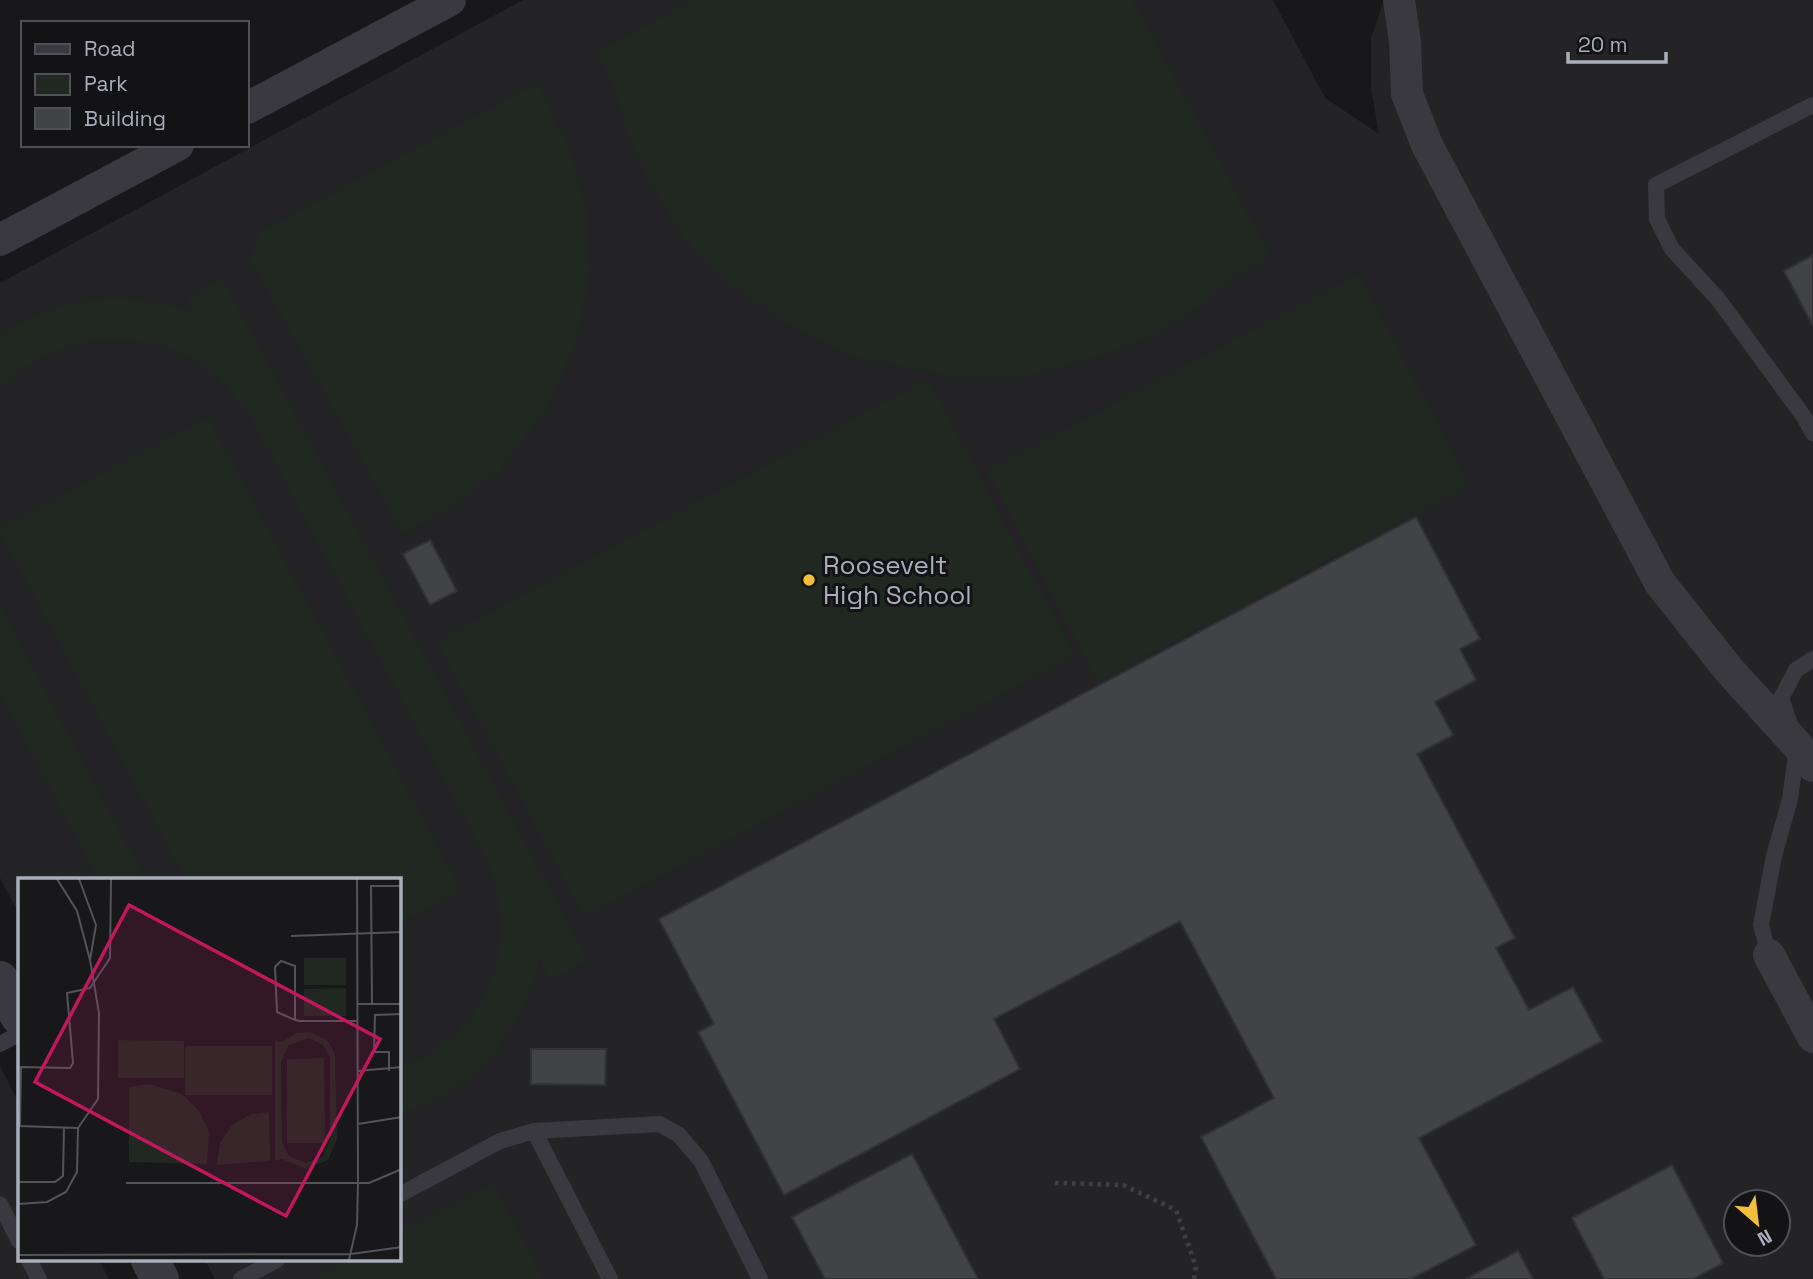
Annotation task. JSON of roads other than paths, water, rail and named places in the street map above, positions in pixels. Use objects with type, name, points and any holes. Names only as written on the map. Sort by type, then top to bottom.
[{"type":"street","points":[[248,107],[450,0]]},
{"type":"street","points":[[1399,0],[1405,42],[1407,94],[1427,145],[1660,583],[1729,670],[1805,756]]},
{"type":"street","points":[[0,240],[174,147]]},
{"type":"street","points":[[1769,955],[1813,1037]]},
{"type":"street","points":[[0,980],[18,1014]]},
{"type":"street","points":[[151,1262],[160,1279]]},
{"type":"lane","points":[[1813,105],[1656,184],[1657,219],[1672,249],[1718,299],[1813,433]]},
{"type":"lane","points":[[1769,955],[1762,925],[1774,856],[1805,756],[1781,698],[1796,670],[1813,659]]},
{"type":"lane","points":[[0,1044],[18,1035]]},
{"type":"lane","points":[[401,1194],[500,1141],[534,1131],[660,1124],[679,1135],[701,1161],[760,1279]]},
{"type":"lane","points":[[534,1131],[610,1279]]},
{"type":"lane","points":[[0,1204],[18,1239]]},
{"type":"lane","points":[[30,1262],[39,1279]]},
{"type":"lane","points":[[241,1279],[273,1262]]},
{"type":"place","name":"Roosevelt High School","points":[[809,580]]}]
